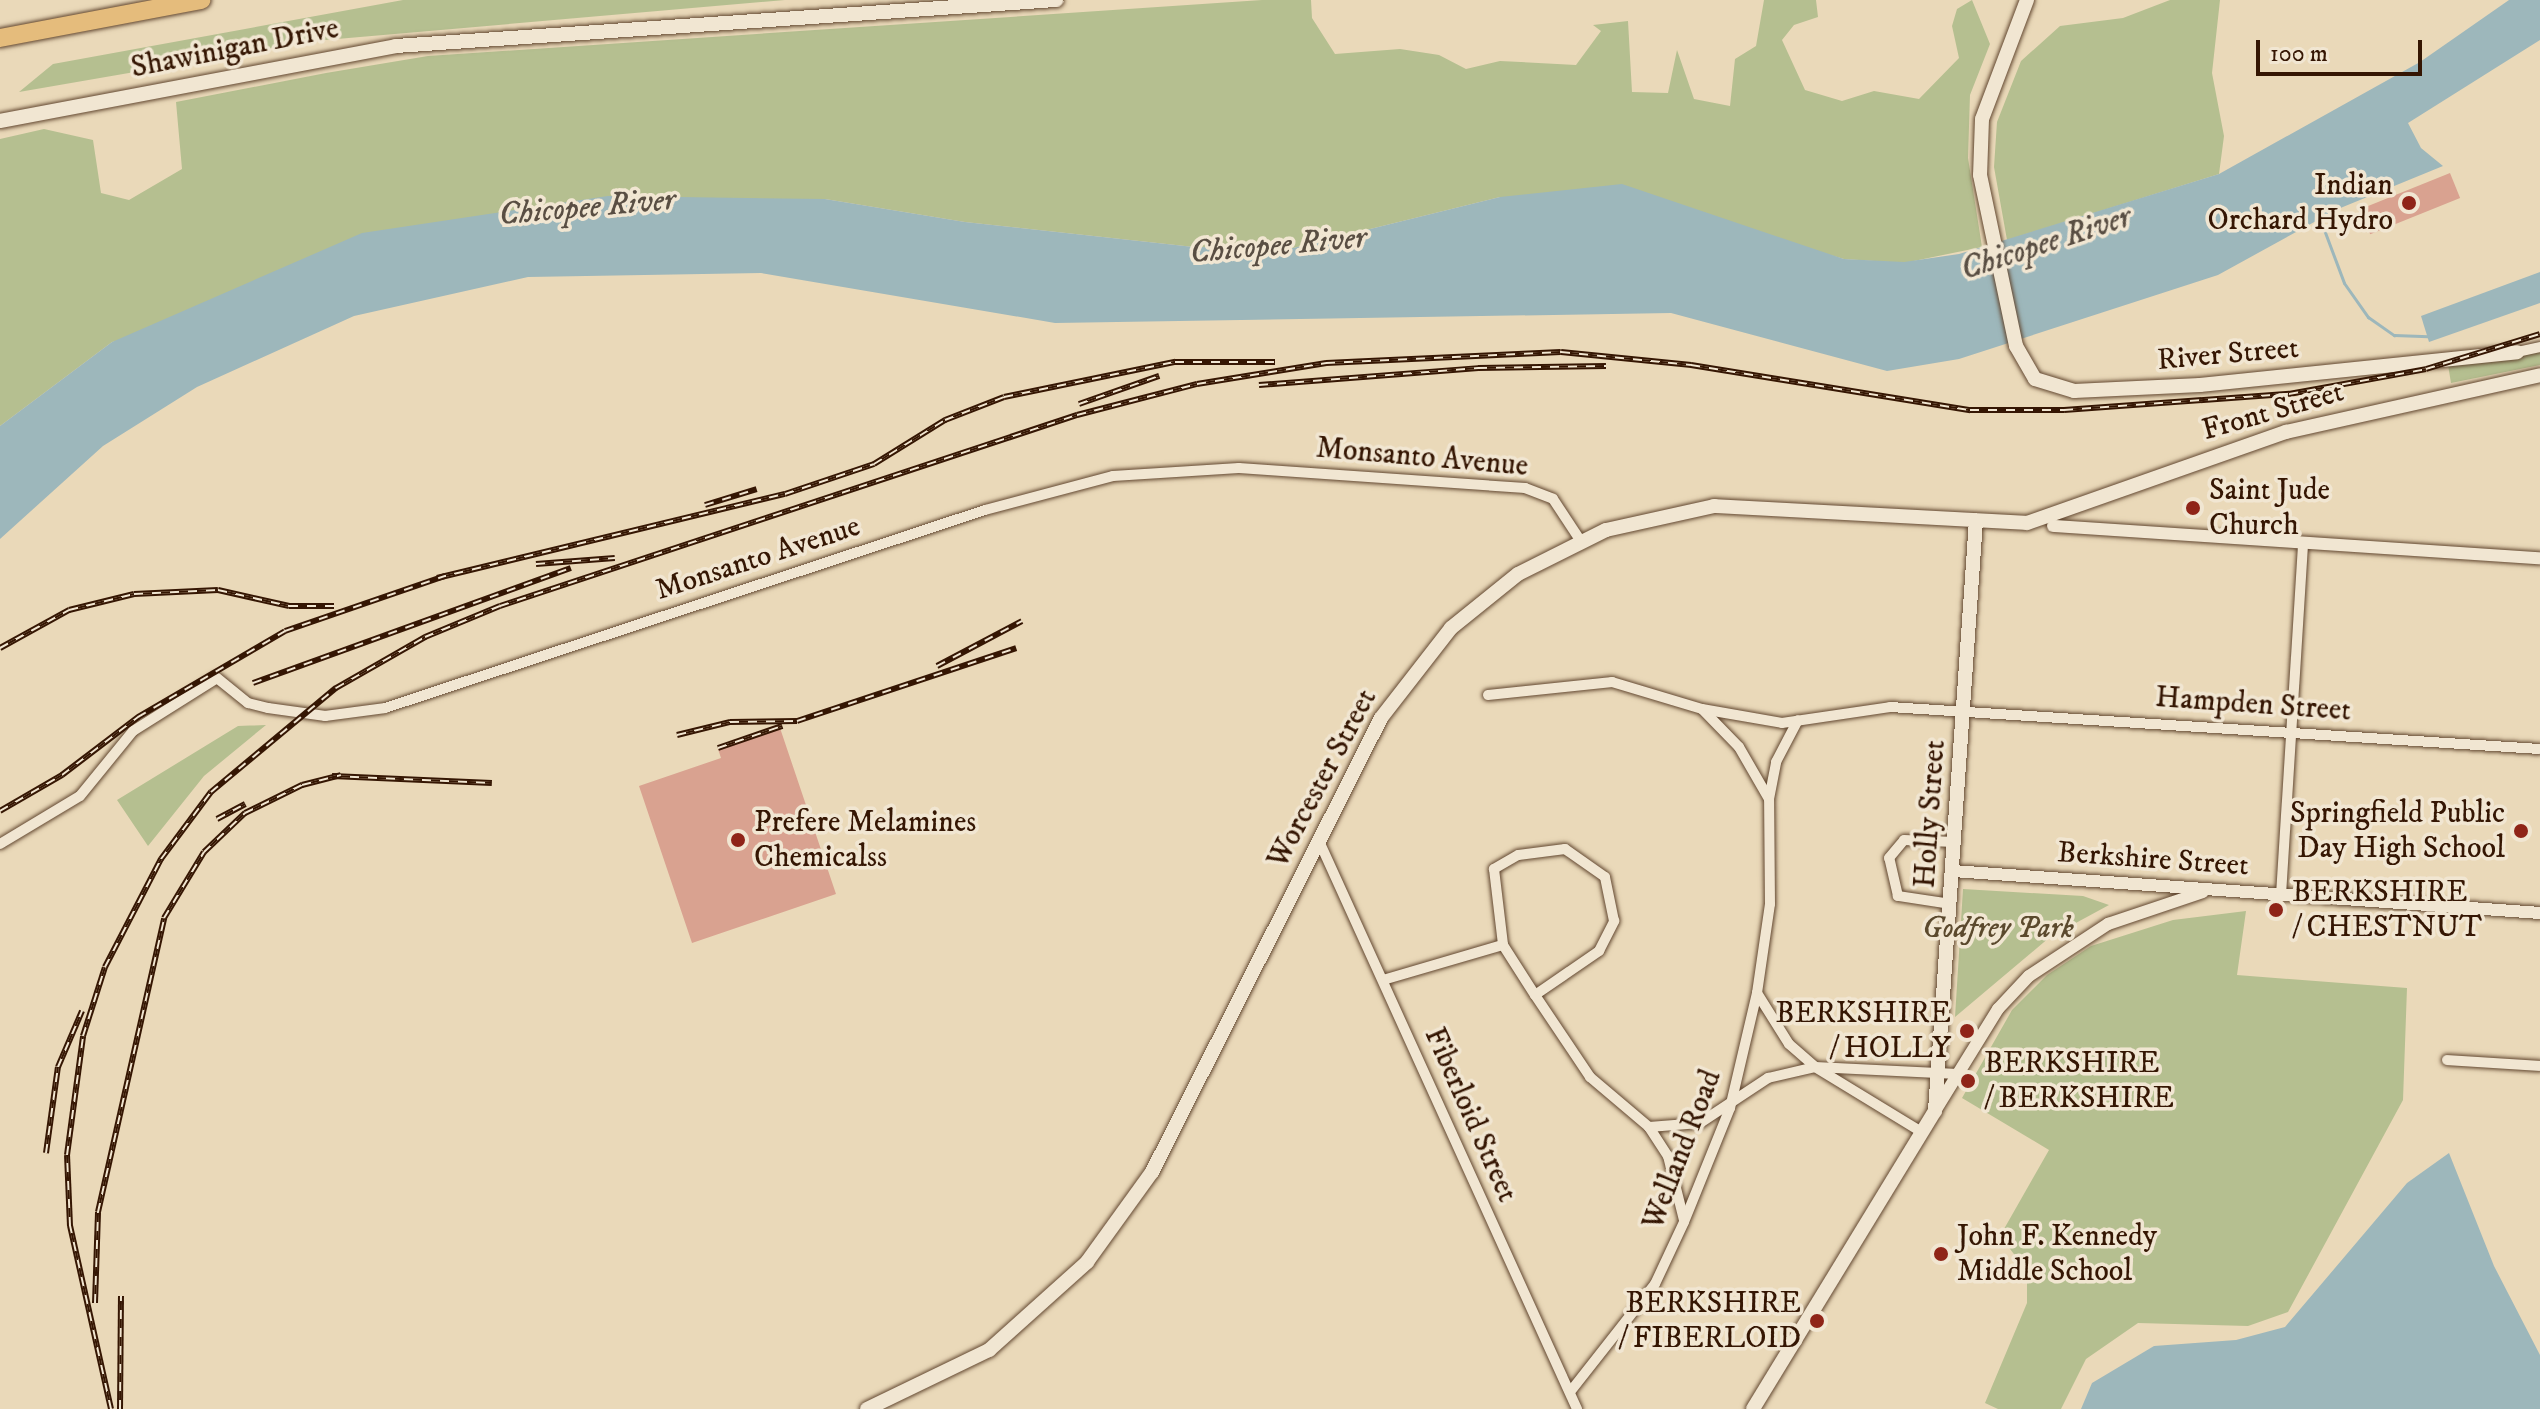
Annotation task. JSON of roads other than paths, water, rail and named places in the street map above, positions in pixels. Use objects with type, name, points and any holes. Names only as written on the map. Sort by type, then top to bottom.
[{"type":"highway","points":[[0,38],[201,0]]},
{"type":"main road","name":"Shawinigan Drive","points":[[0,121],[396,46],[1056,0]]},
{"type":"main road","name":"River Street","points":[[2027,0],[1982,119],[1980,175],[2016,346],[2035,379],[2074,391],[2230,382],[2517,352]]},
{"type":"main road","name":"Front Street","points":[[2027,523],[2286,432],[2540,375]]},
{"type":"main road","name":"Worcester Street","points":[[867,1409],[989,1350],[1087,1262],[1152,1172],[1376,727],[1437,643],[1506,582],[1580,540],[1644,518],[1734,504],[2027,523]]},
{"type":"main road","name":"Holly Street","points":[[1935,1111],[1976,520]]},
{"type":"main road","points":[[1753,1409],[1935,1111]]},
{"type":"street","points":[[2517,352],[2540,347]]},
{"type":"street","name":"Monsanto Avenue","points":[[0,844],[80,796],[133,731],[217,678],[248,703],[268,708],[325,716],[385,708],[985,510],[1113,476],[1239,468],[1525,488],[1553,499],[1580,540]]},
{"type":"street","points":[[2053,526],[2540,558]]},
{"type":"street","points":[[2281,895],[2303,543]]},
{"type":"street","name":"Hampden Street","points":[[1488,695],[1612,682],[1702,709],[1798,720],[1890,707],[2540,749]]},
{"type":"street","name":"Welland Road","points":[[1702,709],[1739,747],[1769,799]]},
{"type":"street","name":"Welland Road","points":[[1570,1392],[1655,1284],[1730,1108],[1757,993],[1770,904],[1769,799],[1776,762],[1798,720]]},
{"type":"street","points":[[1951,904],[1898,896],[1889,858],[1904,840],[1955,842]]},
{"type":"street","name":"Fiberloid Street","points":[[1319,841],[1577,1409]]},
{"type":"street","points":[[1535,995],[1599,951],[1614,921],[1615,899],[1589,860],[1565,849],[1518,855],[1503,861],[1493,877],[1503,945],[1535,995],[1590,1077],[1649,1127],[1668,1156],[1684,1222]]},
{"type":"street","name":"Berkshire Street","points":[[1953,871],[2540,913]]},
{"type":"street","points":[[1935,1111],[1998,1009],[2061,952],[2108,924],[2210,890]]},
{"type":"street","points":[[1383,980],[1503,945]]},
{"type":"street","points":[[1757,993],[1789,1044],[1815,1067],[1920,1131]]},
{"type":"street","points":[[2447,1060],[2540,1066]]},
{"type":"street","points":[[1649,1127],[1682,1128],[1730,1108],[1768,1078],[1815,1067],[1958,1074]]},
{"type":"water","name":"Chicopee River","points":[[2509,0],[2540,0],[2540,40],[2408,123],[2421,148],[2443,166],[2338,209],[2218,275],[1959,359],[1887,371],[1671,313],[1055,323],[761,273],[528,277],[354,316],[197,387],[103,446],[0,539],[0,426],[112,342],[362,233],[608,196],[825,199],[965,222],[1194,247],[1293,248],[1500,197],[1622,184],[1844,259],[1904,262],[1959,254],[2219,174],[2420,62]]},
{"type":"water","points":[[2540,272],[2540,303],[2429,342],[2421,316]]},
{"type":"water","points":[[2449,1153],[2494,1266],[2540,1355],[2540,1409],[2081,1409],[2092,1383],[2154,1346],[2236,1340],[2285,1327],[2407,1183]]},
{"type":"waterway","points":[[2320,219],[2344,283],[2368,317],[2394,335],[2428,336]]},
{"type":"railway","points":[[111,1409],[70,1226],[67,1155],[83,1036],[105,967],[161,859],[211,792],[336,688],[425,637],[500,606],[1077,415],[1197,384],[1326,363],[1561,352],[1691,365],[1970,410],[2064,410],[2289,394],[2426,369],[2540,334]]},
{"type":"railway","points":[[437,578],[785,494],[874,464],[945,420],[1004,397],[1175,362],[1275,362]]},
{"type":"railway","points":[[1259,385],[1478,368],[1606,366]]},
{"type":"railway","points":[[1079,404],[1159,376]]},
{"type":"railway","points":[[705,505],[757,489]]},
{"type":"railway","points":[[536,564],[615,558]]},
{"type":"railway","points":[[253,683],[571,568]]},
{"type":"railway","points":[[0,811],[62,775],[138,717],[285,631],[445,576]]},
{"type":"railway","points":[[0,648],[69,610],[134,594],[218,590],[289,606],[334,606]]},
{"type":"railway","points":[[937,666],[1022,621]]},
{"type":"railway","points":[[677,735],[730,722],[797,721],[1016,648]]},
{"type":"railway","points":[[718,748],[782,726]]},
{"type":"railway","points":[[95,1303],[98,1212],[164,918],[204,852],[245,813],[302,785],[341,775]]},
{"type":"railway","points":[[332,776],[492,783]]},
{"type":"railway","points":[[217,819],[245,804]]},
{"type":"railway","points":[[46,1153],[58,1067],[82,1011]]},
{"type":"railway","points":[[120,1409],[121,1296]]},
{"type":"place","name":"Indian Orchard Hydro","points":[[2409,203]]},
{"type":"place","name":"Saint Jude Church","points":[[2193,508]]},
{"type":"place","name":"Springfield Public Day High School","points":[[2521,831]]},
{"type":"place","name":"Prefere Melamines Chemicalss","points":[[738,840]]},
{"type":"place","name":"BERKSHIRE / CHESTNUT","points":[[2276,910]]},
{"type":"place","name":"BERKSHIRE / HOLLY","points":[[1967,1031]]},
{"type":"place","name":"BERKSHIRE / BERKSHIRE","points":[[1968,1081]]},
{"type":"place","name":"John F. Kennedy Middle School","points":[[1941,1254]]},
{"type":"place","name":"BERKSHIRE / FIBERLOID","points":[[1817,1321]]},
{"type":"park label","name":"Godfrey Park","points":[[1998,929]]}]
